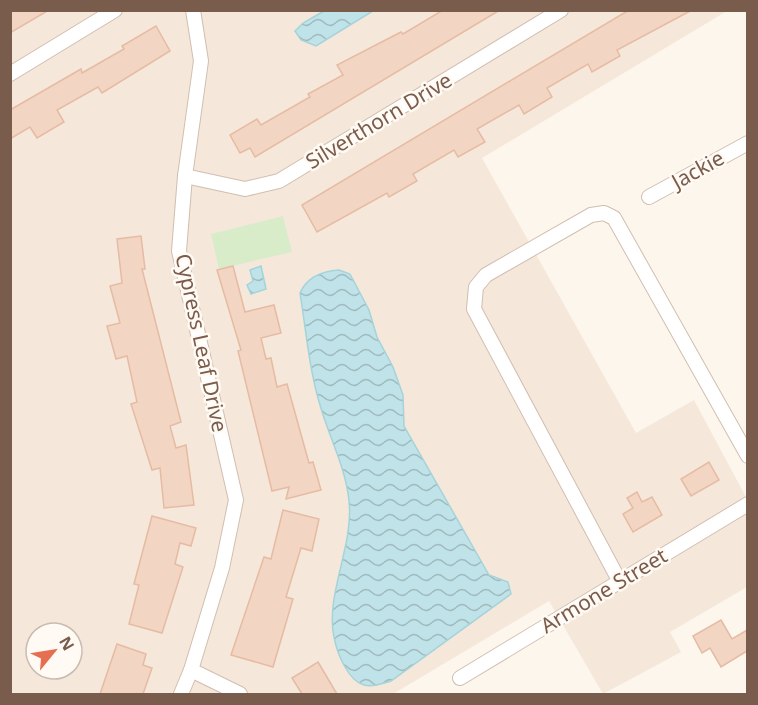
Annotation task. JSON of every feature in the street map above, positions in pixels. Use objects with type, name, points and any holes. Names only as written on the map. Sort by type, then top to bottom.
[{"type":"street","points":[[10,74],[115,10]]},
{"type":"street","name":"Cypress Leaf Drive","points":[[181,694],[191,670],[222,568],[236,500],[179,251],[185,176],[201,61],[193,10]]},
{"type":"street","name":"Silverthorn Drive","points":[[185,176],[244,189],[279,181],[561,10]]},
{"type":"street","name":"Jackie","points":[[649,197],[747,142]]},
{"type":"street","points":[[620,582],[474,309],[477,287],[486,275],[591,215],[604,213],[614,218],[747,456]]},
{"type":"street","name":"Armone Street","points":[[460,678],[747,504]]},
{"type":"street","points":[[191,670],[240,694]]},
{"type":"shaded area","points":[[10,11],[727,11],[482,158],[636,433],[694,400],[747,499],[747,587],[670,632],[681,652],[603,694],[549,601],[393,694],[11,694]]},
{"type":"green space","points":[[283,216],[292,252],[219,269],[211,234]]},
{"type":"water","points":[[324,11],[373,11],[316,46],[301,40],[295,31],[303,23]]},
{"type":"water","points":[[261,266],[266,289],[251,294],[247,285],[253,281],[250,270]]},
{"type":"water","points":[[339,270],[350,274],[369,310],[377,337],[393,367],[403,395],[404,426],[489,575],[508,582],[511,594],[391,681],[371,686],[358,682],[348,672],[334,637],[333,604],[348,535],[349,501],[341,465],[316,391],[300,293],[303,287],[316,276]]},
{"type":"building","points":[[10,10],[49,10],[10,33]]},
{"type":"building","points":[[443,10],[500,10],[255,157],[250,148],[240,153],[230,135],[257,119],[261,125],[310,97],[308,94],[343,75],[337,65],[401,32],[403,34]]},
{"type":"building","points":[[629,10],[692,10],[617,50],[620,56],[592,72],[588,64],[547,88],[552,97],[524,114],[519,105],[477,129],[485,142],[458,157],[454,150],[413,174],[417,181],[389,197],[387,193],[317,232],[302,205]]},
{"type":"building","points":[[156,26],[170,51],[102,93],[98,87],[57,110],[64,122],[37,138],[30,127],[10,139],[10,110],[81,69],[82,73],[124,49],[122,46]]},
{"type":"building","points":[[141,236],[145,269],[142,269],[181,422],[170,426],[176,448],[186,445],[194,505],[164,508],[160,468],[152,470],[131,404],[137,402],[127,356],[116,359],[107,326],[120,323],[110,286],[122,283],[117,239]]},
{"type":"building","points":[[233,266],[245,312],[274,305],[281,333],[261,338],[266,359],[271,358],[277,387],[287,384],[309,463],[313,462],[321,490],[286,499],[289,487],[272,491],[238,351],[241,350],[217,270]]},
{"type":"building","points":[[709,462],[719,480],[691,496],[681,479]]},
{"type":"building","points":[[637,492],[642,502],[652,497],[662,515],[633,532],[623,514],[633,508],[627,498]]},
{"type":"building","points":[[283,510],[319,519],[312,551],[301,548],[286,597],[293,599],[273,667],[231,655],[264,557],[271,559]]},
{"type":"building","points":[[152,516],[196,528],[191,546],[180,543],[175,564],[183,567],[162,633],[129,624],[139,585],[134,584]]},
{"type":"building","points":[[721,620],[732,639],[747,630],[747,651],[721,667],[710,648],[702,653],[693,636]]},
{"type":"building","points":[[117,644],[146,654],[143,665],[152,668],[143,694],[100,694]]},
{"type":"building","points":[[318,662],[337,694],[302,694],[292,678]]}]
